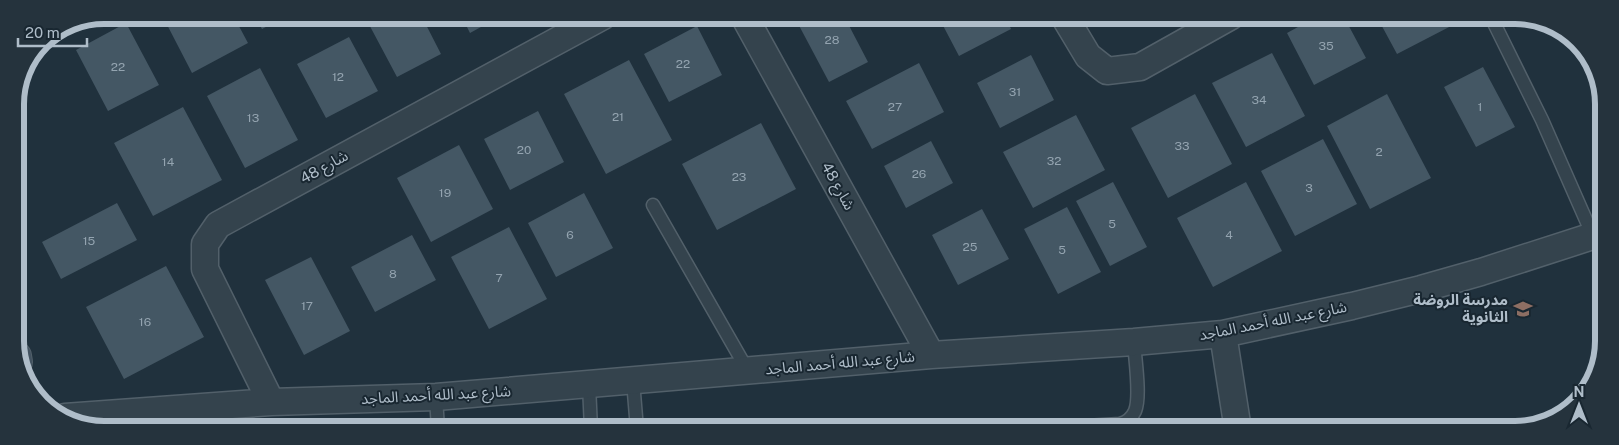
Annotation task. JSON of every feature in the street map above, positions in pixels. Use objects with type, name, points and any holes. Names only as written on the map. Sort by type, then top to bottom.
[{"type":"street","name":"شارع 48","points":[[271,402],[205,269],[205,244],[218,225],[588,24]]},
{"type":"street","name":"شارع 48","points":[[748,24],[931,355]]},
{"type":"street","points":[[1069,24],[1088,56],[1107,71],[1140,67],[1217,24]]},
{"type":"street","name":"شارع عبد الله أحمد الماجد","points":[[79,417],[159,419],[271,402],[436,397],[931,355],[1134,342],[1223,334],[1421,289],[1595,236]]},
{"type":"street","points":[[1223,334],[1237,421]]},
{"type":"lane","points":[[1494,24],[1595,229]]},
{"type":"lane","points":[[653,205],[748,371]]},
{"type":"lane","points":[[1126,421],[1132,418],[1137,399],[1134,342]]},
{"type":"lane","points":[[633,381],[636,421]]},
{"type":"lane","points":[[589,384],[591,421]]},
{"type":"lane","points":[[436,397],[438,421]]},
{"type":"building","points":[[127,24],[159,85],[108,111],[76,50]]},
{"type":"building","points":[[167,24],[238,24],[248,43],[192,73]]},
{"type":"building","points":[[259,24],[272,24],[262,29]]},
{"type":"building","points":[[369,24],[426,24],[441,54],[397,77]]},
{"type":"building","points":[[466,24],[486,24],[470,33]]},
{"type":"building","points":[[798,24],[848,24],[868,62],[829,82]]},
{"type":"building","points":[[942,24],[1009,24],[1011,29],[959,56]]},
{"type":"building","points":[[1303,24],[1348,24],[1366,58],[1314,85],[1287,33]]},
{"type":"building","points":[[1381,24],[1452,24],[1453,25],[1397,54]]},
{"type":"building","points":[[697,26],[722,75],[669,102],[644,54]]},
{"type":"building","points":[[349,37],[378,91],[326,118],[297,64]]},
{"type":"building","points":[[1272,53],[1305,116],[1246,147],[1212,83]]},
{"type":"building","points":[[1031,55],[1054,100],[1000,128],[977,83]]},
{"type":"building","points":[[629,60],[672,140],[606,174],[564,94]]},
{"type":"building","points":[[919,63],[944,112],[872,149],[846,101]]},
{"type":"building","points":[[1483,67],[1515,127],[1476,147],[1444,87]]},
{"type":"building","points":[[260,68],[298,140],[245,168],[207,96]]},
{"type":"building","points":[[1195,94],[1232,164],[1168,198],[1131,128]]},
{"type":"building","points":[[1387,94],[1431,178],[1370,209],[1327,126]]},
{"type":"building","points":[[183,107],[222,180],[153,216],[114,143]]},
{"type":"building","points":[[538,111],[564,162],[510,190],[484,139]]},
{"type":"building","points":[[1076,115],[1105,170],[1033,208],[1003,152]]},
{"type":"building","points":[[761,123],[796,189],[717,230],[682,164]]},
{"type":"building","points":[[1323,139],[1357,204],[1295,236],[1261,171]]},
{"type":"building","points":[[931,141],[953,183],[906,208],[884,166]]},
{"type":"building","points":[[459,145],[493,209],[431,242],[397,178]]},
{"type":"building","points":[[1113,182],[1147,247],[1110,266],[1076,201]]},
{"type":"building","points":[[1246,182],[1282,251],[1213,287],[1177,218]]},
{"type":"building","points":[[584,193],[613,248],[556,277],[528,223]]},
{"type":"building","points":[[117,203],[137,240],[61,279],[42,242]]},
{"type":"building","points":[[1067,207],[1101,272],[1058,294],[1024,229]]},
{"type":"building","points":[[982,209],[1009,259],[958,285],[932,235]]},
{"type":"building","points":[[509,227],[547,299],[489,329],[451,257]]},
{"type":"building","points":[[412,235],[436,280],[375,312],[351,267]]},
{"type":"building","points":[[311,257],[350,331],[304,355],[265,280]]},
{"type":"building","points":[[166,266],[204,337],[124,379],[86,307]]},
{"type":"place","name":"مدرسة الروضة الثانوية","points":[[1523,309]]}]
